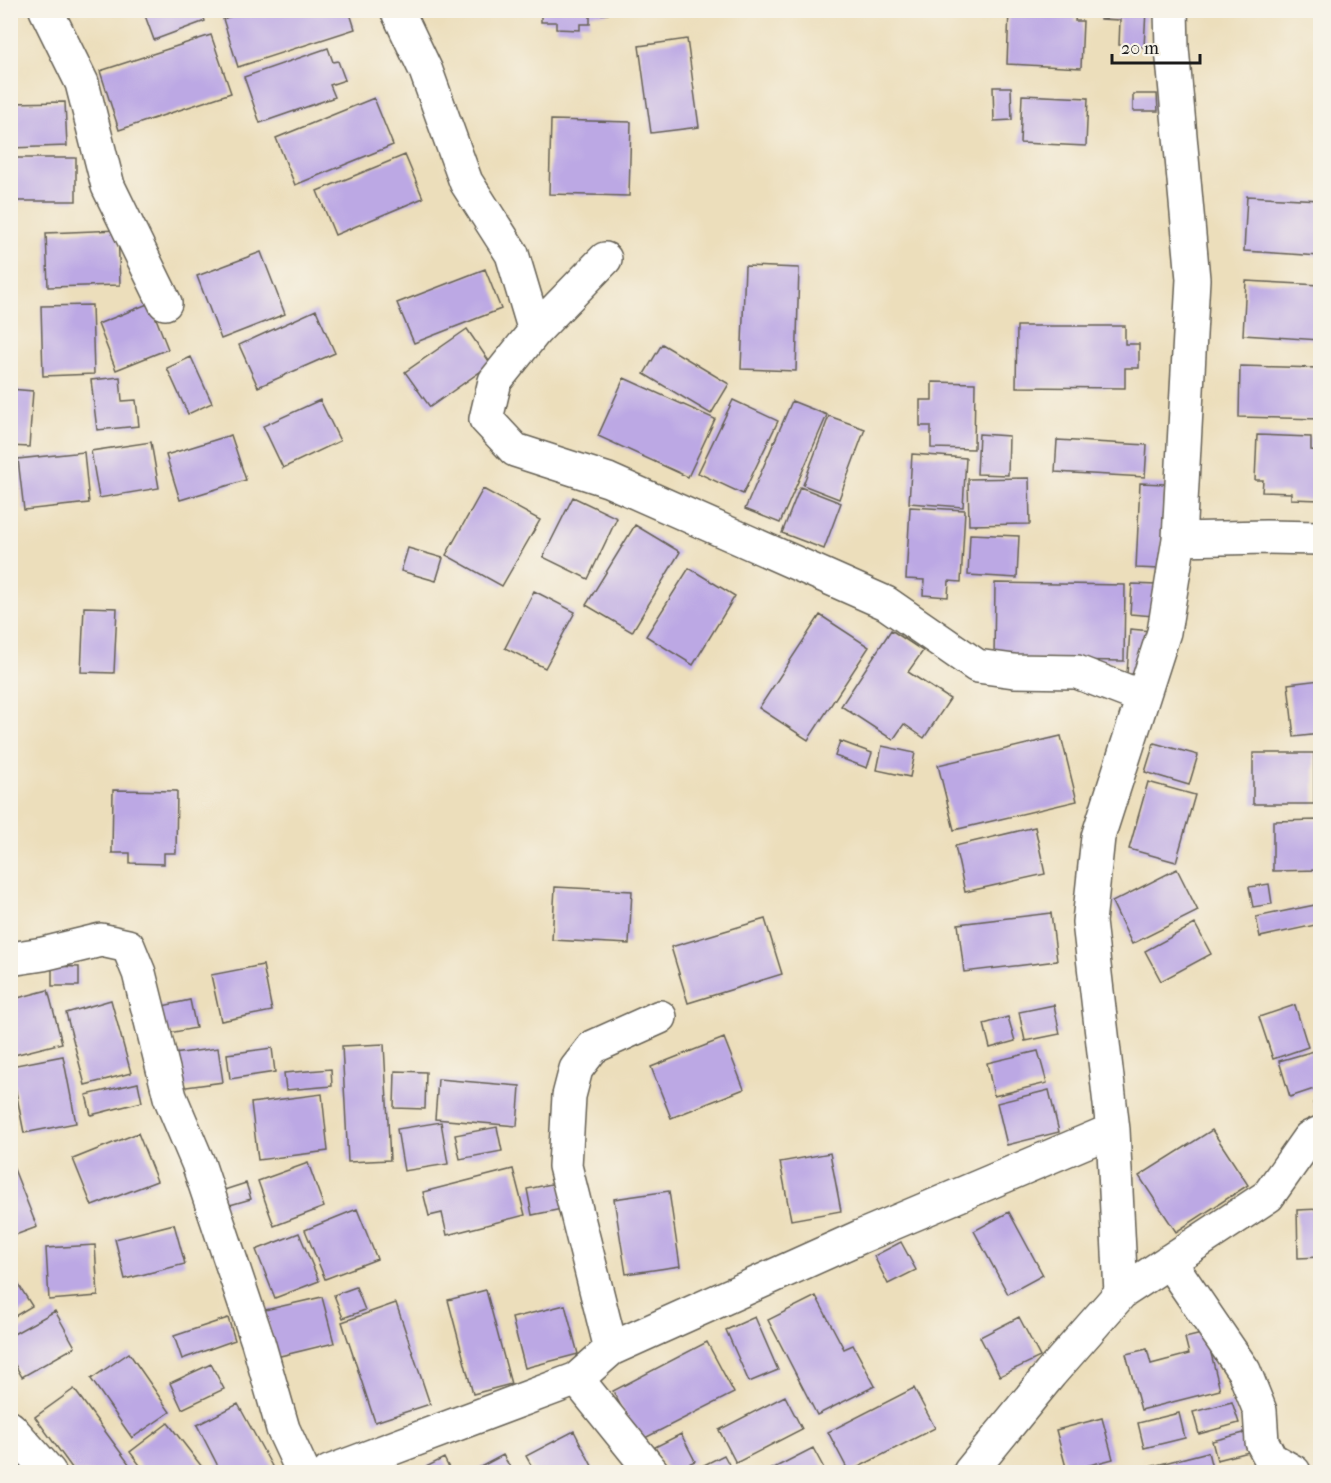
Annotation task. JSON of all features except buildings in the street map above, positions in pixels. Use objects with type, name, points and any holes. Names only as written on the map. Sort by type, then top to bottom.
[{"type":"street","points":[[46,10],[82,83],[108,186],[165,303]]},
{"type":"street","points":[[397,10],[426,71],[466,182],[512,254],[535,331]]},
{"type":"street","points":[[1121,1293],[1113,1130],[1089,922],[1098,837],[1164,632],[1179,539],[1193,279],[1172,48],[1171,10]]},
{"type":"street","points":[[604,259],[535,331],[495,381],[486,419],[515,450],[608,480],[886,603],[977,666],[1014,671],[1077,672],[1142,697]]},
{"type":"street","points":[[1179,539],[1320,538]]},
{"type":"street","points":[[10,959],[43,954],[100,940],[128,946],[139,973],[170,1097],[198,1162],[258,1342],[283,1429],[303,1473]]},
{"type":"street","points":[[611,1349],[565,1167],[569,1096],[576,1069],[593,1047],[660,1017]]},
{"type":"street","points":[[329,1473],[577,1379],[611,1349],[860,1238],[1113,1130]]},
{"type":"street","points":[[970,1473],[1050,1374],[1121,1293],[1268,1196],[1309,1138],[1320,1133]]},
{"type":"street","points":[[1169,1261],[1244,1371],[1260,1411],[1262,1442],[1270,1459],[1294,1473]]},
{"type":"street","points":[[577,1379],[652,1473]]},
{"type":"street","points":[[10,1428],[49,1473]]}]
